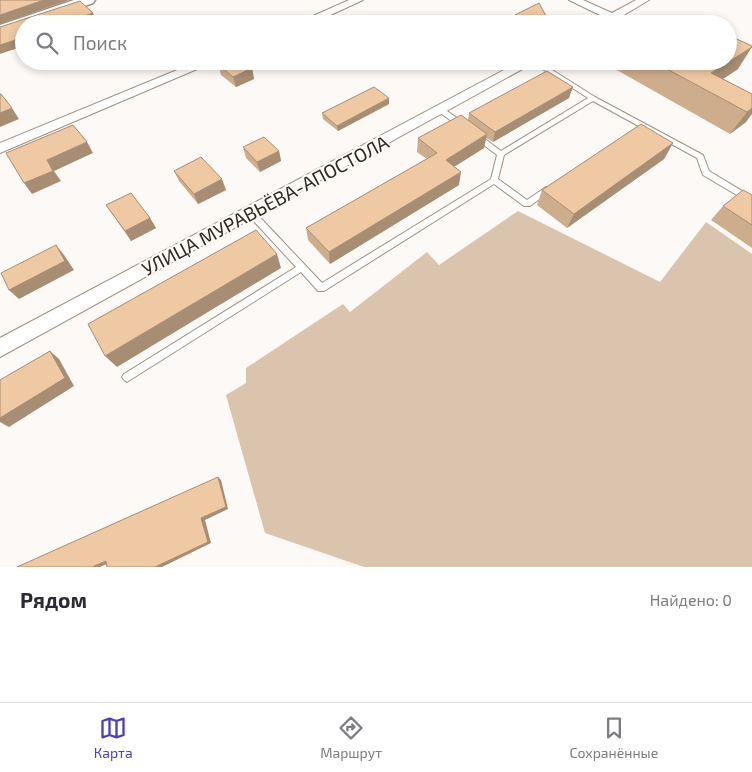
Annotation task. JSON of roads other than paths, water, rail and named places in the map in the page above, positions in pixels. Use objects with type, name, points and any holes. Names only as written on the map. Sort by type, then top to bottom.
[{"type":"street","points":[[44,15],[88,0]]},
{"type":"street","points":[[322,15],[358,0]]},
{"type":"street","points":[[574,0],[608,15]]},
{"type":"street","points":[[617,15],[644,0]]},
{"type":"street","points":[[0,30],[15,25]]},
{"type":"street","points":[[0,148],[188,70]]},
{"type":"street","name":"УЛИЦА МУРАВЬЁВА-АПОСТОЛА","points":[[0,348],[515,70]]},
{"type":"lane","points":[[547,70],[700,158],[706,173],[752,201]]},
{"type":"lane","points":[[251,213],[321,288],[494,180],[501,154],[593,98]]},
{"type":"lane","points":[[441,110],[501,154]]},
{"type":"lane","points":[[636,131],[644,126]]},
{"type":"lane","points":[[494,180],[527,204],[558,183]]},
{"type":"lane","points":[[127,377],[302,267]]}]
